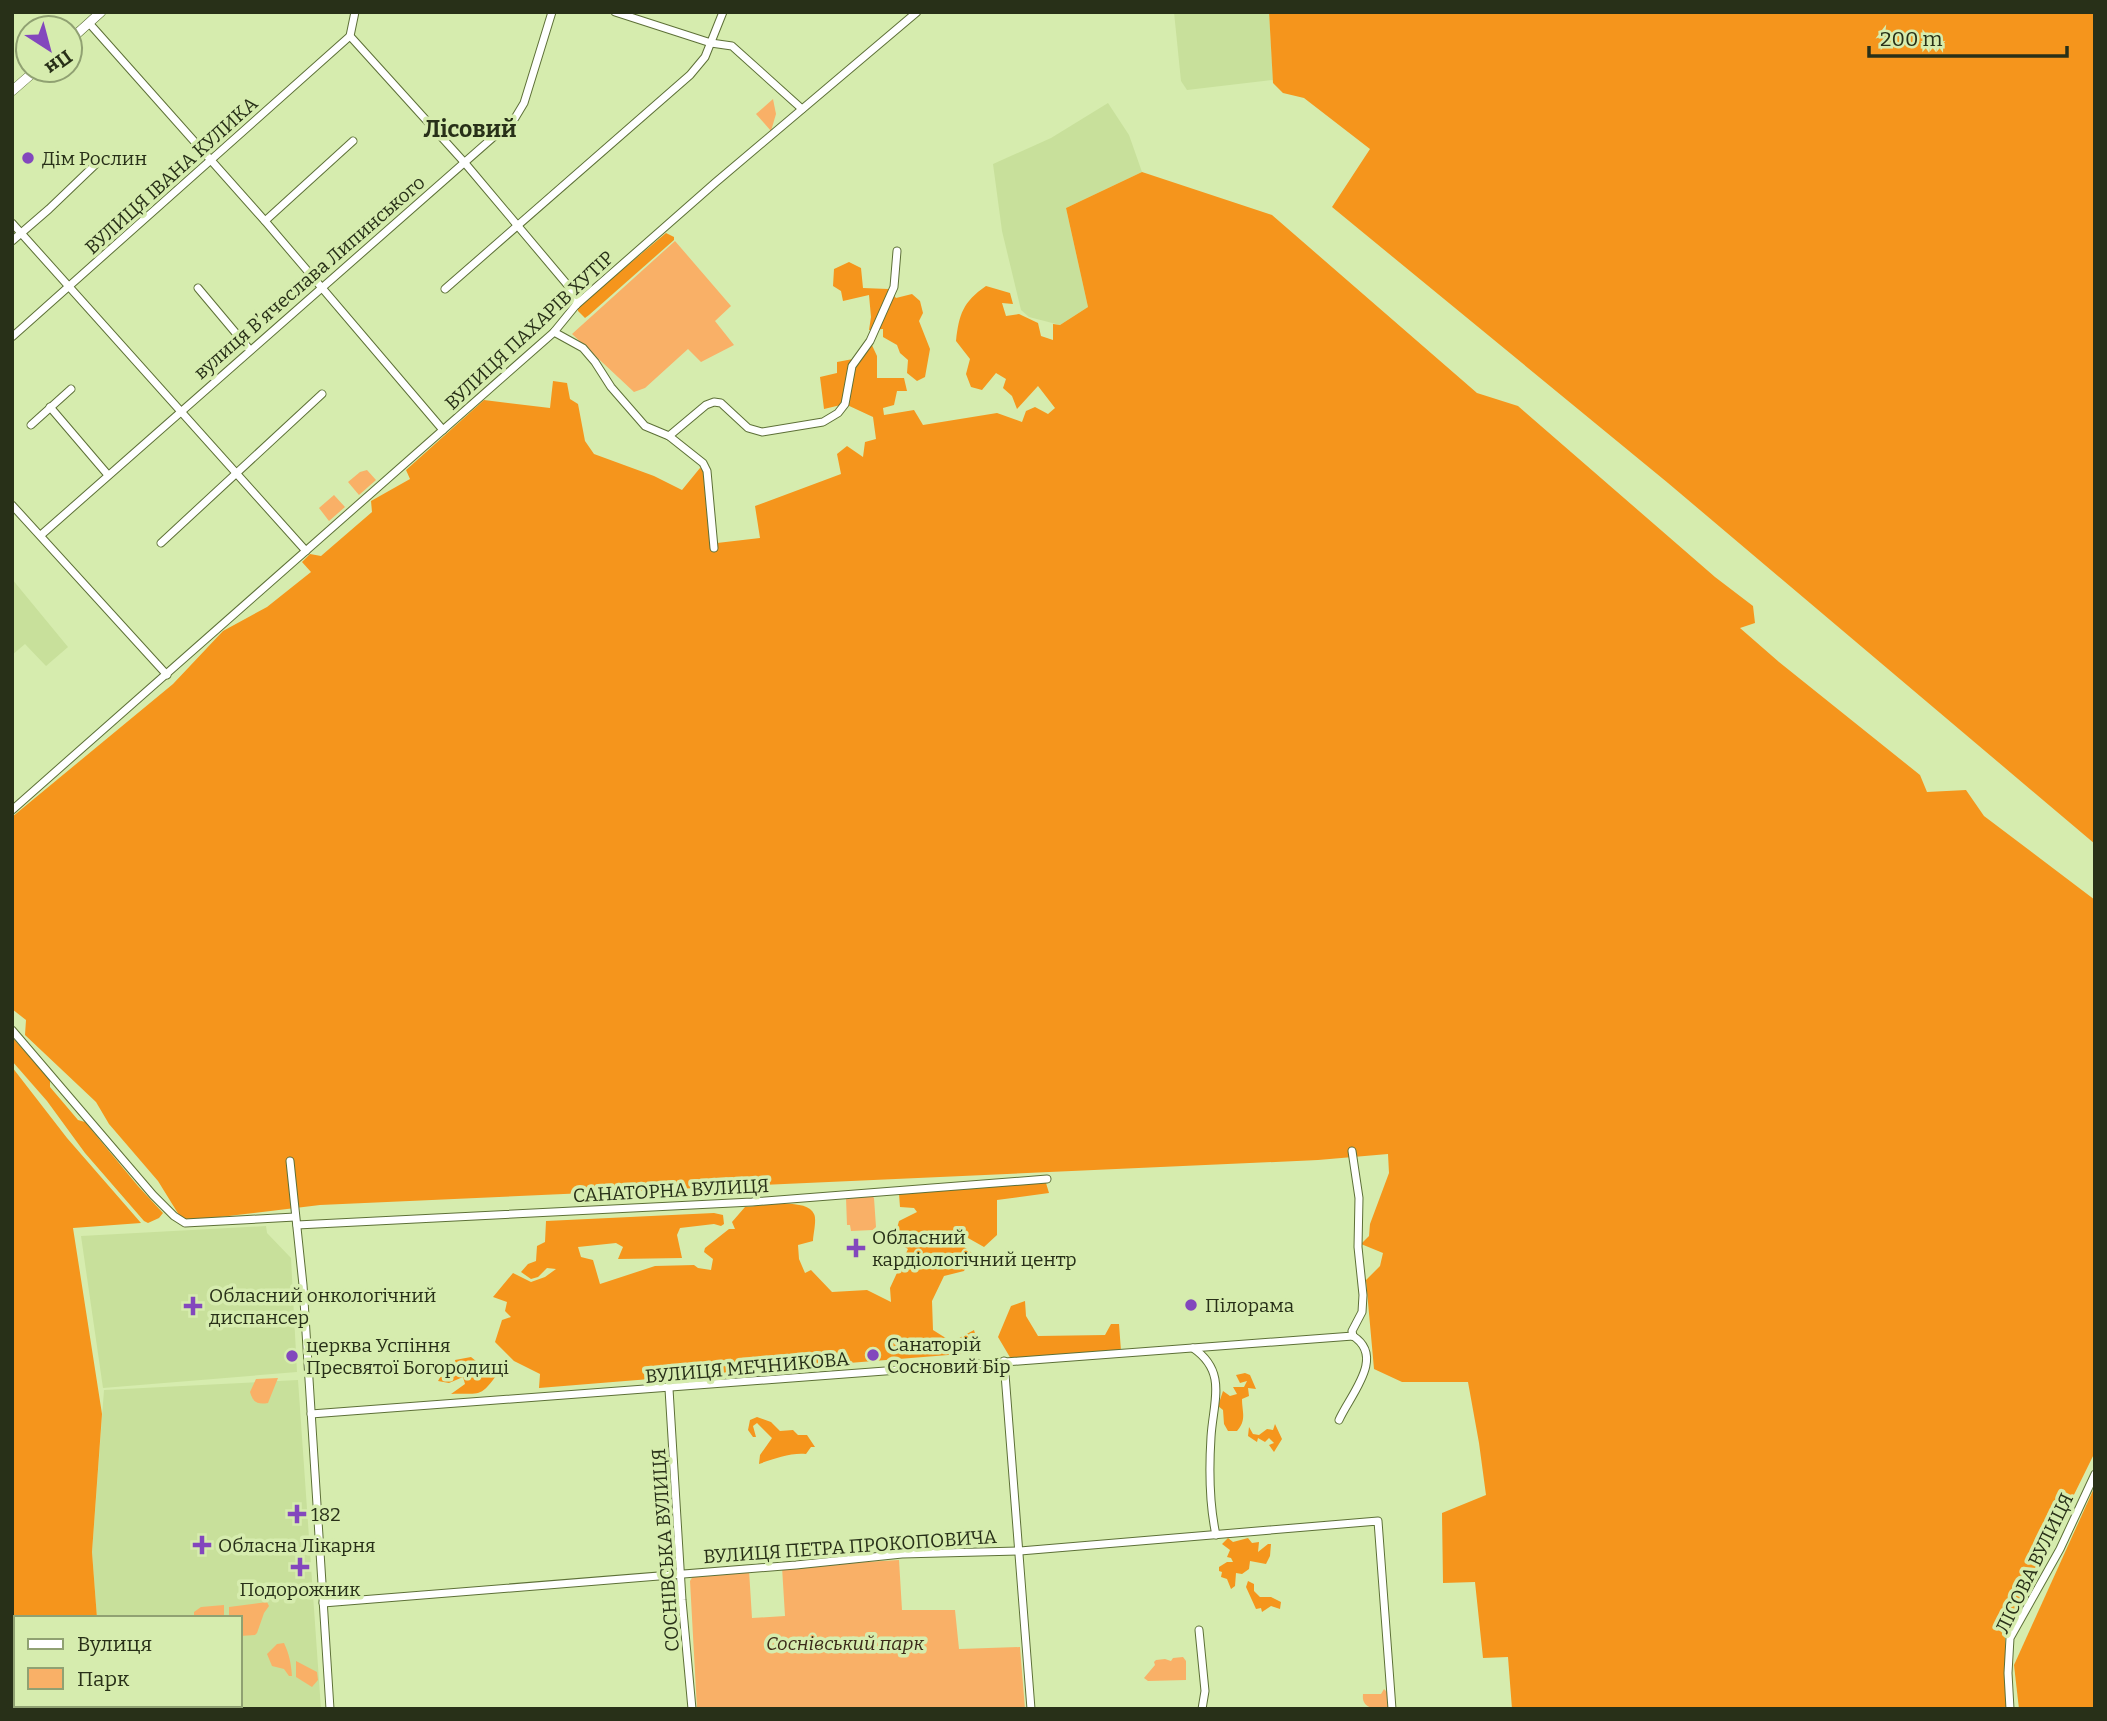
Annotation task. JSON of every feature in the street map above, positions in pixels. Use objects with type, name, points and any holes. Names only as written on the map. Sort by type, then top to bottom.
[{"type":"main road","points":[[84,27],[101,12]]},
{"type":"street","points":[[355,12],[350,36],[518,224],[576,295],[576,306]]},
{"type":"street","name":"вулиця Вʼячеслава Липинського","points":[[41,535],[515,118],[524,103],[552,12]]},
{"type":"street","points":[[615,12],[738,50],[802,109]]},
{"type":"street","points":[[445,289],[690,75],[705,57],[723,12]]},
{"type":"street","name":"ВУЛИЦЯ ПАХАРІВ ХУТІР","points":[[12,810],[554,332],[576,306],[917,12]]},
{"type":"street","points":[[89,23],[265,221],[443,430]]},
{"type":"street","name":"ВУЛИЦЯ ІВАНА КУЛИКА","points":[[12,337],[350,36]]},
{"type":"street","points":[[265,221],[353,141]]},
{"type":"street","points":[[12,241],[97,163]]},
{"type":"street","points":[[12,223],[306,551]]},
{"type":"street","points":[[670,436],[706,405],[714,402],[721,403],[748,428],[762,432],[823,422],[838,414],[845,404],[852,366],[870,341],[894,287],[897,251]]},
{"type":"street","points":[[198,288],[250,351]]},
{"type":"street","points":[[554,332],[583,348],[611,387],[645,426],[670,436],[703,463],[707,471],[714,548]]},
{"type":"street","points":[[31,425],[71,389]]},
{"type":"street","points":[[161,543],[234,472],[322,394]]},
{"type":"street","points":[[50,407],[108,475]]},
{"type":"street","points":[[12,505],[167,676]]},
{"type":"street","name":"САНАТОРНА ВУЛИЦЯ","points":[[12,1030],[158,1201],[185,1223],[296,1221],[752,1202],[1046,1179]]},
{"type":"street","points":[[1339,1420],[1366,1373],[1366,1352],[1352,1331],[1362,1312],[1363,1295],[1358,1247],[1359,1198],[1352,1151]]},
{"type":"street","points":[[290,1161],[311,1414],[330,1709]]},
{"type":"street","name":"ВУЛИЦЯ МЕЧНИКОВА","points":[[311,1414],[670,1390],[1004,1361],[1353,1336]]},
{"type":"street","points":[[1192,1348],[1200,1353],[1210,1366],[1216,1383],[1216,1410],[1211,1435],[1211,1507],[1216,1535]]},
{"type":"street","points":[[1004,1361],[1031,1709]]},
{"type":"street","name":"СОСНІВСЬКА ВУЛИЦЯ","points":[[670,1390],[692,1709]]},
{"type":"street","name":"ЛІСОВА ВУЛИЦЯ","points":[[2010,1709],[2010,1638],[2060,1549],[2095,1474]]},
{"type":"street","name":"ВУЛИЦЯ ПЕТРА ПРОКОПОВИЧА","points":[[323,1602],[796,1565],[902,1554],[1020,1551],[1378,1521],[1392,1709]]},
{"type":"street","points":[[1199,1630],[1205,1691],[1202,1709]]},
{"type":"shaded area","points":[[1174,12],[1269,12],[1273,80],[1187,90],[1181,81]]},
{"type":"shaded area","points":[[1269,12],[2095,12],[2095,844],[1668,483],[1332,207],[1370,149],[1304,98],[1283,93],[1273,83]]},
{"type":"shaded area","points":[[1108,103],[1129,135],[1142,172],[1066,208],[1088,307],[1060,325],[1029,317],[1021,310],[1002,231],[993,164],[1051,138]]},
{"type":"shaded area","points":[[1142,172],[1272,215],[1477,393],[1518,406],[1715,577],[1753,606],[1755,623],[1740,628],[1920,775],[1927,792],[1966,790],[1984,816],[2095,900],[2095,1452],[2005,1635],[2008,1709],[1512,1709],[1508,1657],[1483,1658],[1475,1582],[1443,1583],[1442,1513],[1486,1495],[1468,1382],[1402,1382],[1374,1369],[1366,1280],[1380,1266],[1383,1253],[1361,1244],[1369,1236],[1370,1224],[1389,1173],[1388,1154],[1318,1160],[320,1205],[186,1221],[179,1215],[158,1181],[109,1124],[96,1102],[25,1035],[26,1020],[12,1009],[12,817],[173,684],[223,631],[267,607],[311,572],[302,562],[310,554],[321,556],[372,512],[371,501],[410,479],[406,470],[484,400],[550,408],[553,381],[567,383],[570,399],[578,404],[585,441],[594,454],[654,476],[682,490],[700,468],[707,471],[715,547],[717,543],[760,538],[755,506],[841,474],[837,454],[847,446],[863,457],[865,442],[876,439],[873,417],[845,404],[824,409],[820,377],[837,373],[837,362],[853,359],[870,341],[877,356],[877,378],[904,378],[907,391],[897,391],[894,405],[883,408],[884,415],[914,410],[923,425],[997,413],[1022,422],[1026,411],[1035,407],[1048,414],[1055,408],[1038,386],[1017,409],[1012,396],[1003,388],[1006,379],[996,373],[982,390],[971,387],[966,374],[970,359],[956,341],[961,316],[967,303],[986,286],[1010,293],[1013,304],[1002,303],[1006,316],[1019,314],[1038,323],[1041,336],[1053,340],[1053,324],[1060,325],[1088,307],[1066,208]]},
{"type":"shaded area","points":[[666,233],[674,237],[674,240],[585,318],[578,311],[578,307]]},
{"type":"shaded area","points":[[849,262],[861,268],[863,288],[888,289],[896,298],[912,294],[920,301],[923,313],[919,321],[930,349],[925,377],[917,381],[907,373],[908,360],[900,353],[897,345],[883,337],[883,329],[869,330],[869,295],[843,301],[841,291],[833,286],[834,269]]},
{"type":"shaded area","points":[[12,579],[68,647],[46,666],[25,644],[12,655]]},
{"type":"shaded area","points":[[12,1037],[50,1080],[50,1087],[78,1120],[85,1122],[163,1213],[159,1218],[148,1223],[144,1221],[85,1153],[47,1101],[12,1061]]},
{"type":"shaded area","points":[[12,1067],[67,1138],[141,1223],[73,1228],[102,1414],[92,1552],[97,1616],[14,1616],[14,1707],[103,1709],[12,1709]]},
{"type":"shaded area","points":[[1046,1183],[1049,1193],[997,1200],[997,1235],[984,1247],[968,1238],[964,1230],[961,1234],[963,1246],[973,1254],[964,1271],[944,1276],[932,1301],[933,1330],[952,1342],[974,1330],[978,1344],[973,1353],[539,1388],[540,1374],[514,1361],[495,1342],[502,1320],[511,1317],[505,1311],[507,1302],[493,1297],[513,1273],[531,1282],[556,1269],[547,1268],[538,1277],[531,1279],[521,1272],[528,1264],[536,1261],[537,1246],[545,1242],[546,1221],[714,1213],[723,1215],[724,1224],[721,1226],[714,1224],[680,1228],[677,1235],[682,1258],[618,1259],[623,1247],[616,1243],[578,1247],[581,1257],[593,1260],[600,1284],[655,1266],[694,1265],[711,1270],[713,1259],[704,1252],[705,1248],[729,1229],[735,1229],[732,1222],[745,1207],[782,1204],[802,1206],[810,1209],[815,1220],[813,1241],[798,1245],[799,1259],[805,1273],[811,1270],[832,1292],[867,1290],[891,1302],[890,1288],[908,1249],[897,1242],[883,1242],[885,1235],[897,1228],[899,1221],[917,1212],[914,1208],[900,1207],[899,1194]]},
{"type":"shaded area","name":"Обласний онкологічний диспансер","points":[[266,1226],[267,1233],[291,1258],[297,1372],[103,1388],[81,1236]]},
{"type":"shaded area","points":[[1025,1301],[1026,1316],[1038,1336],[1105,1335],[1111,1324],[1119,1324],[1121,1351],[1011,1359],[998,1337],[1011,1306]]},
{"type":"shaded area","points":[[471,1357],[482,1366],[495,1366],[498,1373],[487,1387],[475,1394],[451,1394],[465,1384],[463,1377],[449,1383],[438,1381],[442,1374],[456,1369],[455,1360]]},
{"type":"shaded area","points":[[1236,1375],[1250,1375],[1256,1389],[1248,1388],[1249,1396],[1242,1399],[1243,1416],[1240,1427],[1237,1431],[1228,1431],[1224,1424],[1223,1410],[1218,1406],[1223,1391],[1230,1396],[1237,1394],[1233,1387],[1244,1387],[1247,1381],[1240,1383]]},
{"type":"shaded area","name":"Обласна Лікарня","points":[[298,1380],[321,1709],[103,1709],[242,1707],[242,1616],[97,1616],[92,1552],[104,1390]]},
{"type":"shaded area","points":[[757,1417],[771,1422],[780,1431],[793,1430],[798,1435],[807,1435],[815,1447],[811,1447],[806,1454],[789,1455],[759,1464],[760,1455],[772,1438],[757,1423],[753,1426],[756,1437],[748,1430],[750,1420]]},
{"type":"shaded area","points":[[1275,1424],[1282,1439],[1274,1452],[1269,1445],[1274,1443],[1269,1438],[1265,1442],[1258,1438],[1257,1442],[1248,1436],[1249,1427],[1253,1434],[1259,1435],[1267,1429],[1273,1430]]},
{"type":"shaded area","points":[[2095,1486],[2095,1709],[2019,1709],[2014,1665]]},
{"type":"shaded area","points":[[1228,1538],[1233,1542],[1248,1538],[1252,1543],[1259,1542],[1258,1552],[1271,1544],[1266,1564],[1250,1561],[1249,1569],[1242,1574],[1236,1573],[1235,1586],[1231,1589],[1227,1579],[1221,1577],[1222,1572],[1219,1571],[1219,1567],[1233,1562],[1227,1557],[1230,1550],[1222,1544]]},
{"type":"shaded area","points":[[1248,1581],[1254,1584],[1254,1591],[1260,1597],[1271,1597],[1281,1602],[1280,1609],[1271,1606],[1262,1612],[1261,1608],[1256,1609],[1246,1587]]},
{"type":"green space","points":[[773,99],[776,114],[771,131],[756,114]]},
{"type":"green space","points":[[675,241],[731,306],[715,321],[734,345],[701,362],[688,349],[645,388],[634,392],[572,334]]},
{"type":"green space","points":[[367,470],[376,480],[359,495],[348,482]]},
{"type":"green space","points":[[334,495],[345,507],[329,521],[319,508]]},
{"type":"green space","points":[[871,1195],[874,1198],[876,1227],[873,1230],[851,1231],[850,1225],[847,1225],[846,1198]]},
{"type":"green space","points":[[278,1378],[268,1403],[254,1400],[250,1392],[256,1379]]},
{"type":"green space","name":"Соснівський парк","points":[[899,1560],[902,1610],[955,1610],[959,1649],[1020,1647],[1025,1709],[697,1709],[690,1581],[693,1576],[749,1570],[752,1618],[785,1616],[782,1567]]},
{"type":"green space","points":[[267,1602],[269,1606],[257,1633],[242,1636],[242,1616],[229,1616],[229,1607]]},
{"type":"green space","points":[[224,1605],[224,1616],[194,1616],[194,1612],[201,1607]]},
{"type":"green space","points":[[284,1643],[290,1658],[292,1676],[284,1669],[272,1666],[267,1654],[277,1644]]},
{"type":"green space","points":[[1183,1657],[1186,1661],[1186,1680],[1148,1681],[1144,1678],[1156,1660],[1171,1661],[1173,1658]]},
{"type":"green space","points":[[296,1661],[317,1672],[318,1680],[312,1687],[296,1677]]},
{"type":"green space","points":[[1384,1689],[1387,1692],[1389,1709],[1367,1706],[1363,1694],[1381,1694]]},
{"type":"place","name":"Дім Рослин","points":[[28,158]]},
{"type":"place","name":"Обласний кардіологічний центр","points":[[856,1248]]},
{"type":"place","name":"Пілорама","points":[[1191,1305]]},
{"type":"place","name":"Обласний онкологічний диспансер","points":[[193,1306]]},
{"type":"place","name":"Санаторій Сосновий Бір","points":[[873,1355]]},
{"type":"place","name":"церква Успіння Пресвятої Богородиці","points":[[292,1356]]},
{"type":"place","name":"182","points":[[297,1514]]},
{"type":"place","name":"Обласна Лікарня","points":[[202,1545]]},
{"type":"place","name":"Подорожник","points":[[300,1567]]},
{"type":"district","name":"Лісовий","points":[[470,129]]}]
